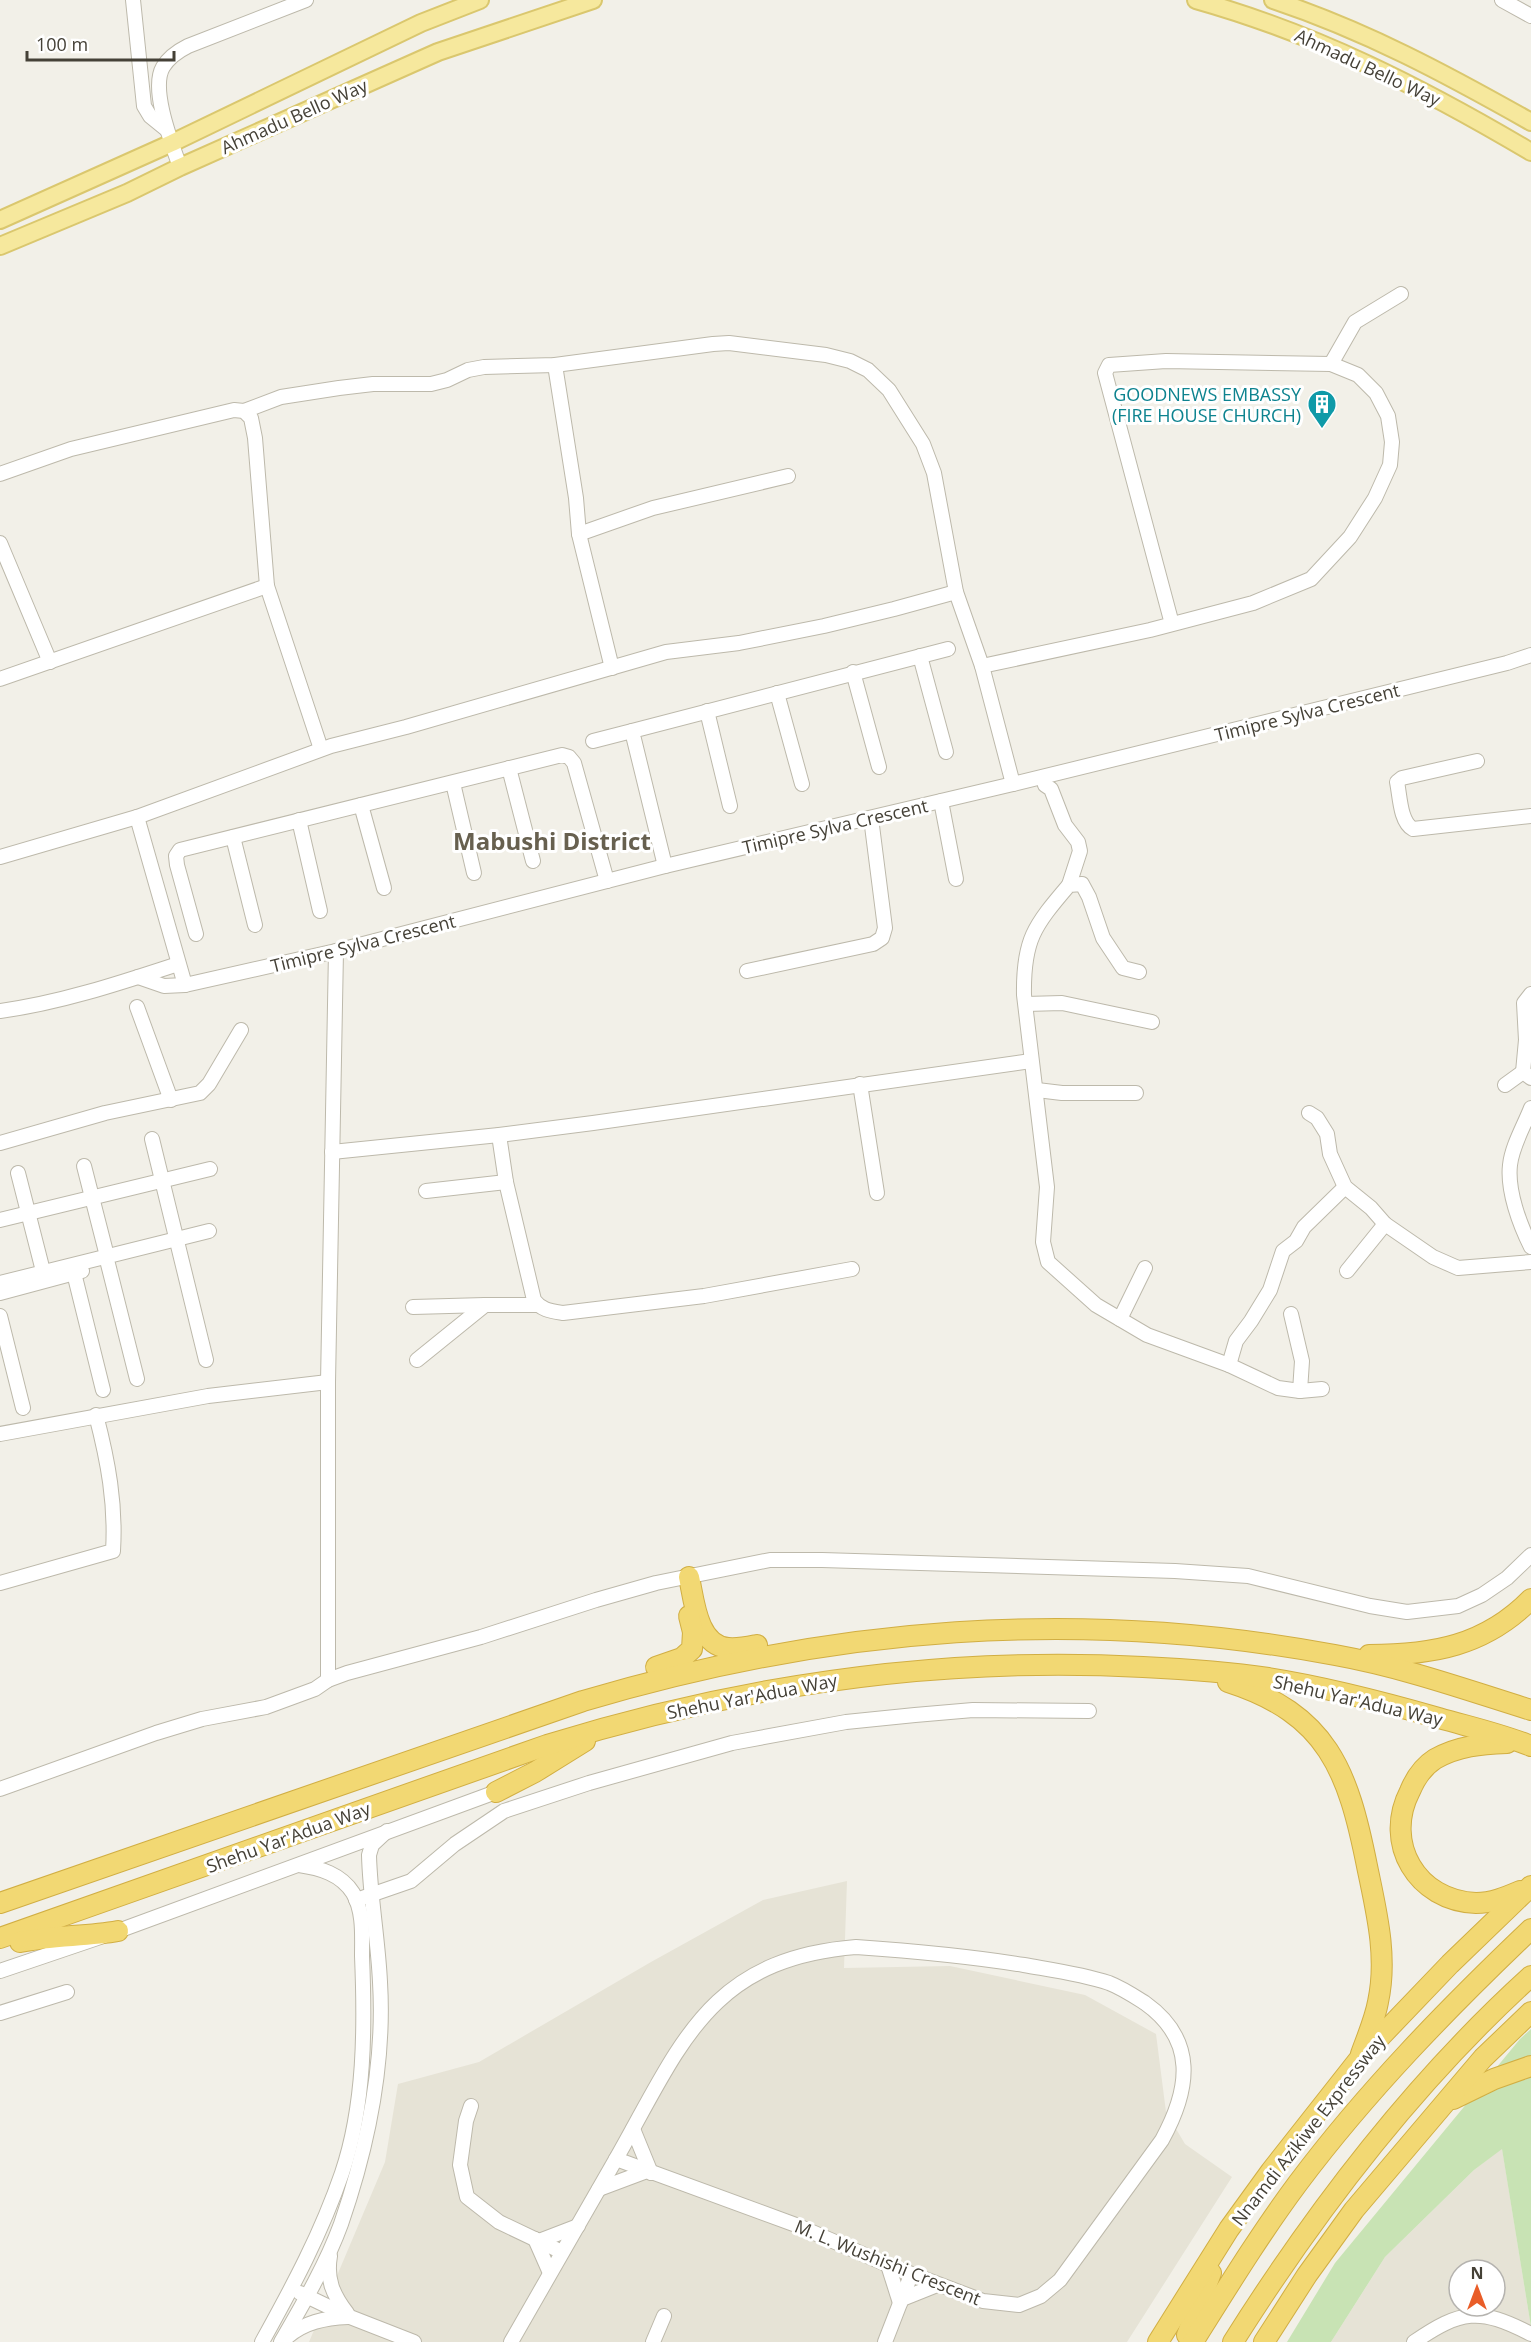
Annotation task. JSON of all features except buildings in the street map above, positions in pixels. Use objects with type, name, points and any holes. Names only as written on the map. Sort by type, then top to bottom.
[{"type":"highway","points":[[684,1578],[702,1626],[711,1640],[722,1647],[737,1648],[814,1636],[864,1640]]},
{"type":"highway","points":[[582,1701],[609,1684],[632,1674],[687,1656],[692,1649],[693,1632],[684,1578]]},
{"type":"highway","points":[[1336,1655],[1407,1655],[1444,1650],[1500,1625],[1531,1599]]},
{"type":"highway","name":"Shehu Yar'Adua Way","points":[[0,1903],[582,1701],[704,1668],[796,1650],[864,1640],[990,1629],[1064,1628],[1144,1630],[1219,1637],[1336,1655],[1428,1678],[1531,1710]]},
{"type":"highway","name":"Shehu Yar'Adua Way","points":[[0,1938],[547,1745],[615,1724],[759,1691],[828,1680],[902,1671],[1053,1664],[1189,1670],[1267,1678],[1329,1689],[1527,1744]]},
{"type":"highway","points":[[1189,1670],[1257,1692],[1281,1705],[1302,1720],[1315,1734],[1334,1757],[1345,1780],[1360,1831],[1377,1914],[1381,1947],[1382,1972],[1378,2002],[1360,2058]]},
{"type":"highway","points":[[496,1792],[535,1772],[615,1724]]},
{"type":"highway","points":[[1527,1744],[1474,1745],[1433,1760],[1416,1778],[1406,1798],[1399,1825],[1402,1848],[1414,1872],[1430,1888],[1451,1898],[1476,1902],[1499,1900],[1531,1886]]},
{"type":"highway","name":"Nnamdi Azikiwe Expressway","points":[[1158,2342],[1229,2229],[1271,2171],[1360,2058],[1450,1964],[1531,1886]]},
{"type":"highway","name":"Nnamdi Azikiwe Expressway","points":[[1193,2342],[1237,2272],[1298,2183],[1362,2104],[1480,1978],[1531,1929]]},
{"type":"highway","points":[[0,1945],[40,1938],[89,1936],[118,1931]]},
{"type":"highway","points":[[1233,2342],[1328,2201],[1405,2105],[1501,2002],[1531,1976]]},
{"type":"highway","points":[[1264,2342],[1307,2275],[1354,2210],[1483,2058],[1531,2012]]},
{"type":"highway","points":[[1445,2102],[1494,2079],[1531,2066]]},
{"type":"highway","points":[[1184,2342],[1229,2229]]},
{"type":"highway","points":[[1245,2342],[1307,2275]]},
{"type":"main road","name":"Ahmadu Bello Way","points":[[0,220],[169,136],[421,23],[480,0]]},
{"type":"main road","name":"Ahmadu Bello Way","points":[[0,246],[127,193],[438,52],[593,0]]},
{"type":"main road","name":"Ahmadu Bello Way","points":[[1196,0],[1278,26],[1369,63],[1430,94],[1531,152]]},
{"type":"main road","name":"Ahmadu Bello Way","points":[[1273,0],[1384,43],[1531,122]]},
{"type":"street","points":[[133,0],[144,106],[169,136]]},
{"type":"street","points":[[1502,0],[1531,16]]},
{"type":"street","points":[[180,167],[169,136],[160,80],[163,68],[176,52],[302,1]]},
{"type":"street","points":[[1331,364],[1355,322],[1401,294]]},
{"type":"street","points":[[0,474],[71,449],[234,410],[244,411],[281,397],[373,384],[431,384],[447,380],[468,370],[484,367],[555,364],[729,343],[826,355],[850,362],[868,370],[889,390],[923,444],[934,473],[956,592],[982,666],[1013,784]]},
{"type":"street","points":[[982,666],[1172,624],[1253,603],[1311,579],[1350,537],[1375,498],[1390,465],[1392,442],[1388,416],[1376,393],[1358,375],[1331,364],[1166,361],[1109,365],[1105,373],[1172,624]]},
{"type":"street","points":[[555,364],[576,498],[579,534],[612,668]]},
{"type":"street","points":[[244,411],[251,418],[255,438],[267,586],[321,749]]},
{"type":"street","points":[[579,534],[653,508],[788,476]]},
{"type":"street","points":[[0,543],[50,662]]},
{"type":"street","points":[[0,679],[267,586]]},
{"type":"street","points":[[0,857],[137,817],[321,749],[406,727],[666,652],[739,643],[824,626],[956,592]]},
{"type":"street","points":[[593,741],[948,649]]},
{"type":"street","name":"Timipre Sylva Crescent","points":[[138,977],[164,986],[185,985],[336,951],[666,866],[1043,777],[1507,663],[1531,655]]},
{"type":"street","points":[[921,656],[945,752]]},
{"type":"street","points":[[853,672],[879,767]]},
{"type":"street","points":[[777,693],[802,783]]},
{"type":"street","points":[[707,711],[730,806]]},
{"type":"street","points":[[632,731],[666,866]]},
{"type":"street","points":[[196,934],[177,865],[176,856],[180,850],[562,755],[569,757],[574,763],[607,881]]},
{"type":"street","points":[[1477,761],[1402,778],[1397,782],[1405,821],[1409,826],[1413,829],[1531,816]]},
{"type":"street","points":[[509,768],[533,861]]},
{"type":"street","points":[[1043,777],[1045,785],[1051,789],[1065,825],[1078,842],[1080,851],[1069,885],[1046,913],[1028,944],[1024,964],[1031,1061],[1047,1187],[1043,1242],[1047,1262],[1096,1305],[1147,1335],[1229,1365],[1278,1388],[1322,1389]]},
{"type":"street","points":[[453,783],[474,873]]},
{"type":"street","points":[[941,801],[956,879]]},
{"type":"street","points":[[361,805],[384,888]]},
{"type":"street","points":[[137,817],[185,985]]},
{"type":"street","points":[[747,971],[873,944],[882,938],[885,928],[871,818]]},
{"type":"street","points":[[299,820],[320,911]]},
{"type":"street","points":[[233,837],[255,925]]},
{"type":"street","points":[[1069,885],[1082,884],[1089,897],[1103,938],[1123,968],[1139,972]]},
{"type":"street","points":[[328,1680],[328,1382],[336,951]]},
{"type":"street","points":[[0,1011],[29,1007],[178,964]]},
{"type":"street","points":[[1505,1085],[1527,1075],[1524,1003],[1531,994]]},
{"type":"street","points":[[1026,1004],[1062,1003],[1152,1022]]},
{"type":"street","points":[[137,1007],[171,1100]]},
{"type":"street","points":[[0,1143],[105,1113],[200,1093],[209,1084],[242,1030]]},
{"type":"street","points":[[332,1152],[499,1135],[1031,1061]]},
{"type":"street","points":[[860,1084],[877,1193]]},
{"type":"street","points":[[1036,1090],[1062,1093],[1136,1093]]},
{"type":"street","points":[[1531,1108],[1513,1154],[1509,1174],[1512,1194],[1531,1247]]},
{"type":"street","points":[[1309,1113],[1317,1118],[1327,1134],[1330,1154],[1345,1187],[1371,1208],[1385,1224],[1433,1257],[1458,1268],[1531,1262]]},
{"type":"street","points":[[499,1135],[506,1182],[534,1300],[548,1311],[563,1313],[704,1296],[852,1269]]},
{"type":"street","points":[[152,1139],[162,1181],[181,1241],[206,1360]]},
{"type":"street","points":[[84,1166],[137,1379]]},
{"type":"street","points":[[0,1220],[210,1169]]},
{"type":"street","points":[[18,1173],[43,1271]]},
{"type":"street","points":[[426,1191],[506,1182]]},
{"type":"street","points":[[1229,1365],[1236,1341],[1270,1290],[1282,1251],[1296,1241],[1304,1227],[1345,1187]]},
{"type":"street","points":[[1347,1270],[1385,1224]]},
{"type":"street","points":[[0,1283],[43,1271],[107,1260],[181,1241],[209,1231]]},
{"type":"street","points":[[0,1293],[74,1273],[107,1260]]},
{"type":"street","points":[[1120,1319],[1145,1268]]},
{"type":"street","points":[[74,1273],[104,1390]]},
{"type":"street","points":[[417,1360],[485,1305]]},
{"type":"street","points":[[413,1307],[538,1305]]},
{"type":"street","points":[[1291,1314],[1302,1361],[1300,1390]]},
{"type":"street","points":[[0,1316],[23,1408]]},
{"type":"street","points":[[0,1434],[208,1396],[328,1382]]},
{"type":"street","points":[[0,1583],[113,1551],[115,1520],[109,1468],[96,1415]]},
{"type":"street","points":[[0,1789],[156,1733],[202,1719],[266,1707],[315,1689],[328,1680],[347,1673],[481,1637],[596,1599],[770,1560],[1181,1571],[1248,1576],[1407,1612],[1458,1606],[1482,1595],[1507,1578],[1531,1555]]},
{"type":"street","points":[[356,1900],[411,1881],[451,1847],[504,1811],[600,1780],[732,1743],[835,1724],[915,1715],[973,1710],[1089,1711]]},
{"type":"street","points":[[0,1971],[299,1866],[387,1831],[496,1792]]},
{"type":"street","points":[[282,2342],[307,2296],[340,2225],[373,2111],[378,2065],[380,1983],[369,1855],[372,1845],[387,1831]]},
{"type":"street","points":[[262,2342],[320,2234],[343,2171],[350,2143],[361,2067],[363,2020],[361,1921],[356,1900],[345,1883],[335,1875],[323,1869],[299,1866]]},
{"type":"street","name":"M. L. Wushishi Crescent","points":[[856,1947],[934,1952],[1070,1974],[1110,1983],[1133,1995],[1156,2012],[1172,2029],[1182,2053],[1184,2079],[1176,2115],[1162,2140],[1060,2280],[1041,2296],[1019,2305],[983,2301],[938,2285],[796,2224],[616,2159],[633,2129],[687,2035],[718,2000],[750,1976],[790,1958],[822,1950],[856,1947]]},
{"type":"street","points":[[0,2013],[67,1992]]},
{"type":"street","points":[[471,2106],[466,2121],[460,2165],[467,2197],[499,2222],[562,2252]]},
{"type":"street","points":[[599,2189],[649,2172],[633,2129]]},
{"type":"street","points":[[510,2341],[616,2159]]},
{"type":"street","points":[[537,2240],[579,2226]]},
{"type":"street","points":[[537,2240],[550,2273]]},
{"type":"street","points":[[331,2246],[328,2275],[331,2287],[337,2300],[350,2317]]},
{"type":"street","points":[[888,2265],[901,2301]]},
{"type":"street","points":[[885,2342],[911,2275]]},
{"type":"street","points":[[901,2301],[938,2285]]},
{"type":"street","points":[[291,2289],[350,2317],[414,2342]]},
{"type":"street","points":[[1414,2342],[1441,2324],[1464,2315],[1489,2317],[1531,2334]]},
{"type":"street","points":[[653,2342],[664,2316]]},
{"type":"street","points":[[282,2342],[294,2331],[320,2319],[350,2317]]},
{"type":"shaded area","points":[[847,1881],[844,1968],[950,1966],[1085,1995],[1156,2034],[1166,2112],[1185,2144],[1232,2177],[1127,2342],[309,2342],[385,2162],[398,2084],[479,2062],[763,1900]]},
{"type":"shaded area","points":[[1502,2148],[1531,2327],[1531,2342],[1331,2342],[1385,2257],[1474,2170]]},
{"type":"green space","points":[[1531,2029],[1531,2327],[1502,2149],[1474,2170],[1385,2257],[1331,2342],[1287,2342],[1335,2263],[1520,2039]]},
{"type":"place","name":"GOODNEWS EMBASSY (FIRE HOUSE CHURCH)","points":[[1322,430]]},
{"type":"district","name":"Mabushi District","points":[[552,840]]}]
